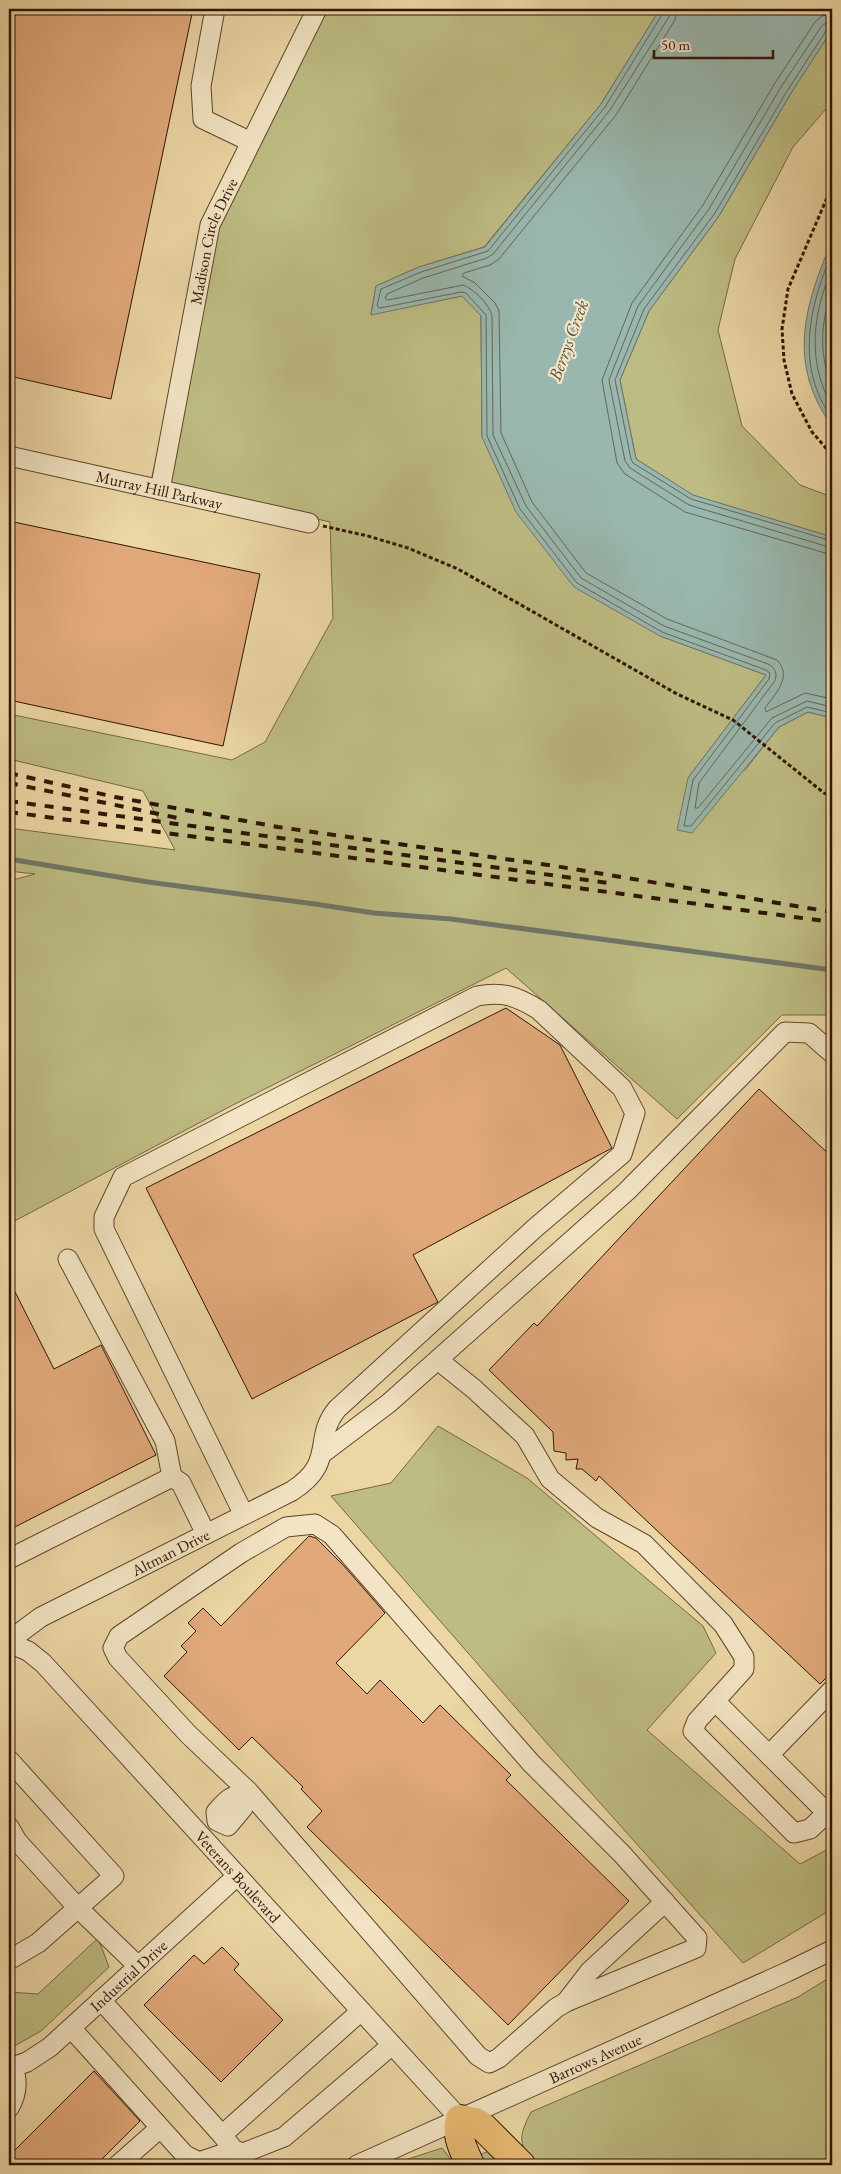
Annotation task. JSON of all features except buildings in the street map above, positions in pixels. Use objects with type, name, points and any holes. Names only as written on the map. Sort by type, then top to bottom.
[{"type":"highway","points":[[470,2165],[460,2139],[458,2126],[460,2119],[475,2122],[482,2126],[521,2165]]},
{"type":"street","points":[[215,9],[201,86],[203,119],[251,142]]},
{"type":"street","name":"Madison Circle Drive","points":[[160,490],[210,225],[317,9]]},
{"type":"street","name":"Murray Hill Parkway","points":[[9,456],[309,523]]},
{"type":"street","points":[[244,1515],[104,1229],[104,1217],[123,1178],[477,996],[494,993],[524,1001],[539,1010],[622,1088],[635,1113],[622,1154],[535,1228],[337,1409],[328,1423],[323,1453]]},
{"type":"street","points":[[323,1453],[389,1403],[626,1192],[785,1032],[809,1032],[832,1053]]},
{"type":"street","points":[[68,1259],[165,1441],[172,1477],[181,1483],[206,1534]]},
{"type":"street","points":[[438,1360],[474,1389],[525,1436],[550,1479],[596,1518],[644,1544],[723,1624],[744,1657],[744,1669],[714,1701],[696,1721],[694,1731],[794,1832],[810,1829],[829,1816],[714,1701]]},
{"type":"street","name":"Altman Drive","points":[[9,1643],[18,1634],[41,1618],[303,1483],[320,1464],[323,1453]]},
{"type":"street","points":[[9,1559],[172,1477]]},
{"type":"street","points":[[314,1524],[332,1535],[531,1763],[622,1854],[697,1938],[696,1948],[566,2002],[556,2008],[499,2058],[489,2063],[478,2056],[246,1793],[118,1658],[113,1648],[119,1636],[241,1553],[286,1527],[314,1524]]},
{"type":"street","name":"Veterans Boulevard","points":[[9,1643],[28,1651],[43,1663],[460,2119]]},
{"type":"street","points":[[769,1755],[832,1690]]},
{"type":"street","points":[[9,1760],[114,1876],[38,1943],[9,1960]]},
{"type":"street","points":[[201,1836],[217,1821],[228,1826],[243,1808],[246,1793]]},
{"type":"street","points":[[9,1827],[17,1841],[78,1908],[138,1966]]},
{"type":"street","name":"Industrial Drive","points":[[9,2108],[17,2080],[13,2067],[39,2055],[71,2028],[237,1876]]},
{"type":"street","points":[[566,2002],[590,1971],[664,1902]]},
{"type":"street","name":"Barrows Avenue","points":[[357,2165],[832,1950]]},
{"type":"street","points":[[101,2000],[234,2150],[243,2153],[284,2137],[392,2045]]},
{"type":"street","points":[[222,2135],[361,2011]]},
{"type":"street","points":[[71,2028],[185,2155],[196,2163],[234,2150]]},
{"type":"street","points":[[118,2165],[160,2128]]},
{"type":"path","points":[[832,186],[788,289],[782,329],[784,360],[792,394],[812,432],[832,455]]},
{"type":"path","points":[[309,523],[368,536],[408,548],[458,569],[677,694],[732,720],[824,793],[832,797]]},
{"type":"shaded area","points":[[317,9],[660,9],[601,104],[484,247],[419,267],[376,286],[371,314],[462,296],[481,315],[482,437],[660,636],[766,675],[688,778],[745,770],[779,727],[808,712],[832,718],[832,1015],[782,1015],[677,1119],[506,968],[229,1107],[9,1224],[9,881],[35,874],[9,871],[9,828],[175,850],[143,791],[9,759],[9,714],[232,760],[265,742],[333,618],[330,522],[151,481],[218,196]]},
{"type":"shaded area","points":[[832,30],[832,102],[793,147],[735,259],[718,330],[742,426],[800,485],[832,497],[832,537],[692,495],[636,459],[620,380],[649,311],[719,216],[791,93]]},
{"type":"shaded area","points":[[438,1426],[527,1478],[703,1626],[716,1653],[647,1730],[800,1864],[832,1847],[832,1909],[743,1963],[544,1740],[331,1496],[391,1483]]},
{"type":"shaded area","points":[[98,1938],[109,1967],[41,2031],[9,2049],[9,1992],[38,1994]]},
{"type":"shaded area","points":[[832,1976],[832,2165],[539,2165],[526,2152],[523,2146],[522,2134],[531,2112],[798,1997]]},
{"type":"shaded area","points":[[442,2148],[455,2165],[392,2165],[396,2163]]},
{"type":"shaded area","points":[[494,2149],[508,2165],[483,2165],[479,2155]]},
{"type":"water","name":"Berrys Creek","points":[[660,9],[832,9],[832,30],[791,93],[719,216],[649,311],[620,380],[636,459],[693,495],[832,537],[832,718],[808,712],[779,727],[692,833],[677,830],[688,778],[766,675],[660,636],[574,587],[516,512],[482,437],[481,316],[462,296],[371,315],[376,286],[419,267],[485,247],[601,104]]},
{"type":"water","points":[[832,241],[832,426],[818,403],[809,380],[805,357],[805,335],[814,289]]},
{"type":"waterway","points":[[9,859],[148,882],[374,913],[451,919],[832,970]]},
{"type":"railway","points":[[9,773],[115,797],[278,827],[555,866],[832,912]]},
{"type":"railway","points":[[9,783],[178,818]]},
{"type":"railway","points":[[9,801],[609,883]]},
{"type":"railway","points":[[9,812],[832,922]]}]
